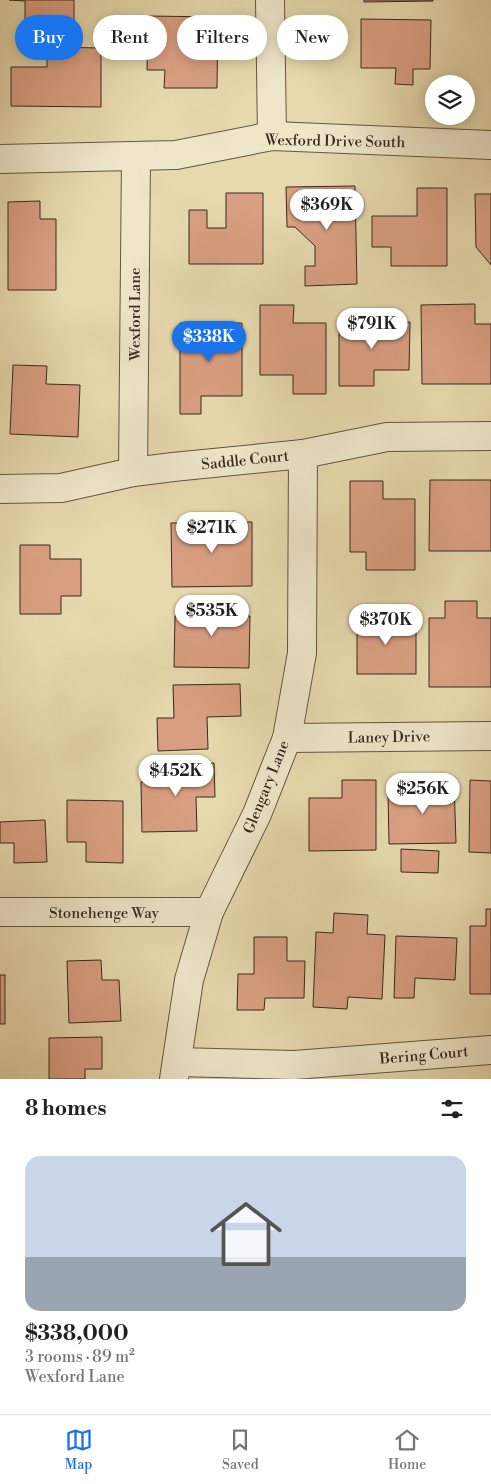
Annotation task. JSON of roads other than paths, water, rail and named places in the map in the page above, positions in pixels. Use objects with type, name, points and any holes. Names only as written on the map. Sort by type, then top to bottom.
[{"type":"street","points":[[270,0],[272,136]]},
{"type":"street","name":"Wexford Drive South","points":[[0,158],[176,155],[272,136],[491,145]]},
{"type":"street","name":"Wexford Lane","points":[[133,472],[136,157]]},
{"type":"street","name":"Saddle Court","points":[[0,490],[61,488],[133,472],[303,454],[387,437],[491,436]]},
{"type":"street","name":"Glengary Lane","points":[[176,1070],[189,980],[209,912],[257,814],[287,738],[302,653],[303,454]]},
{"type":"street","name":"Laney Drive","points":[[287,738],[491,736]]},
{"type":"street","name":"Stonehenge Way","points":[[0,912],[209,912]]},
{"type":"street","name":"Bering Court","points":[[176,1070],[294,1066],[491,1050]]}]
